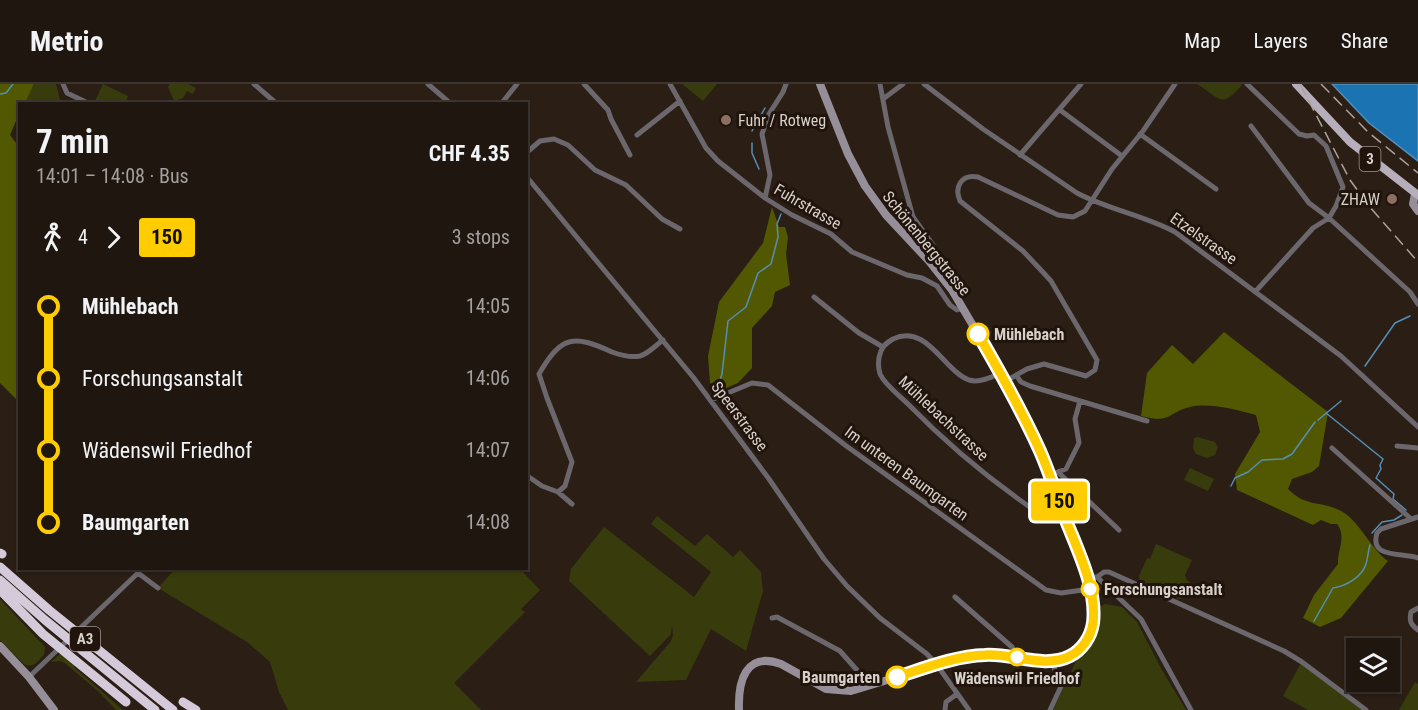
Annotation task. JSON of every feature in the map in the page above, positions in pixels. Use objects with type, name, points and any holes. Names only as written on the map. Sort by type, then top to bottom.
[{"type":"highway","name":"A3","points":[[0,567],[172,710]]},
{"type":"highway","name":"A3","points":[[0,580],[155,710]]},
{"type":"highway","points":[[0,590],[43,634],[126,702]]},
{"type":"highway","points":[[183,702],[196,710]]},
{"type":"main road","name":"3","points":[[1296,84],[1350,142],[1417,195]]},
{"type":"street","points":[[63,84],[67,93],[86,102]]},
{"type":"street","points":[[254,84],[275,102]]},
{"type":"street","points":[[428,84],[449,102]]},
{"type":"street","points":[[503,102],[517,84]]},
{"type":"street","points":[[584,84],[608,110],[630,155]]},
{"type":"street","name":"Fuhrstrasse","points":[[670,84],[706,148],[718,161],[765,198],[792,215],[831,234],[852,252],[906,275],[929,281],[940,289],[952,308],[957,310],[963,308]]},
{"type":"street","points":[[765,198],[770,175],[762,134],[769,114],[786,84]]},
{"type":"street","name":"Schönenbergstrasse","points":[[739,710],[739,688],[743,676],[750,667],[766,661],[781,664],[826,689],[845,691],[871,686],[937,665],[985,655],[1051,661],[1072,655],[1086,640],[1093,621],[1087,577],[1031,433],[952,290],[886,215],[865,186],[848,154],[820,84]]},
{"type":"street","points":[[880,84],[888,127],[910,209],[953,281],[952,290]]},
{"type":"street","points":[[883,99],[903,84]]},
{"type":"street","name":"Etzelstrasse","points":[[924,84],[1020,155],[1091,201],[1153,220],[1175,232],[1341,356],[1418,428]]},
{"type":"street","points":[[1020,155],[1081,84]]},
{"type":"street","points":[[1004,382],[1035,365],[1044,364],[1086,376],[1095,370],[1096,360],[1051,281],[1023,251],[960,201],[957,193],[961,180],[967,177],[978,177],[1065,217],[1081,214],[1175,84]]},
{"type":"street","points":[[1247,84],[1299,134],[1314,135],[1326,146],[1343,188],[1329,218],[1313,228],[1255,292]]},
{"type":"street","points":[[1071,85],[1075,91]]},
{"type":"street","points":[[637,135],[680,101]]},
{"type":"street","points":[[1060,110],[1122,156]]},
{"type":"street","points":[[1251,126],[1303,197],[1410,292],[1418,304]]},
{"type":"street","points":[[1140,134],[1216,189]]},
{"type":"street","points":[[528,151],[540,141],[554,139],[568,145],[595,170],[626,185],[662,219],[680,230]]},
{"type":"street","name":"Speerstrasse","points":[[528,178],[711,400],[770,479],[824,559],[847,586],[879,617],[921,649],[937,665],[969,710]]},
{"type":"street","points":[[1417,195],[1413,204],[1418,211]]},
{"type":"street","points":[[814,297],[859,333],[883,347],[899,337],[915,337],[968,380],[980,380],[1000,374]]},
{"type":"street","points":[[558,492],[565,486],[572,462],[539,374],[550,355],[571,340],[589,341],[618,355],[641,356],[663,340]]},
{"type":"street","name":"Mühlebachstrasse","points":[[883,347],[878,364],[879,372],[884,380],[951,446],[998,486],[1037,512]]},
{"type":"street","points":[[1016,375],[1021,382],[1030,386],[1147,421]]},
{"type":"street","name":"Im unteren Baumgarten","points":[[711,400],[746,384],[768,385],[845,445],[1046,590],[1061,593],[1090,589]]},
{"type":"street","points":[[1049,475],[1066,469],[1079,443],[1075,419],[1080,401]]},
{"type":"street","points":[[1397,446],[1418,448]]},
{"type":"street","points":[[1332,448],[1410,518]]},
{"type":"street","points":[[1058,472],[1119,530]]},
{"type":"street","points":[[528,476],[542,486],[558,492],[572,504]]},
{"type":"street","points":[[1418,517],[1381,529],[1377,533],[1375,544],[1385,553],[1418,558]]},
{"type":"street","points":[[1097,578],[1104,572],[1109,572],[1284,651],[1366,710]]},
{"type":"street","points":[[29,677],[138,573],[158,588]]},
{"type":"street","points":[[1087,577],[1097,578],[1142,619],[1191,710]]},
{"type":"street","points":[[955,597],[1012,647],[1019,658]]},
{"type":"street","points":[[1418,608],[1411,612],[1409,619],[1412,626],[1418,630]]},
{"type":"street","points":[[772,618],[777,617],[840,651],[871,686]]},
{"type":"street","points":[[0,646],[29,677],[54,710]]},
{"type":"street","points":[[1050,710],[1065,678],[1055,670],[1051,661]]},
{"type":"street","points":[[945,710],[946,702],[957,694]]},
{"type":"green space","points":[[34,84],[56,84],[61,102],[25,102]]},
{"type":"green space","points":[[103,84],[128,96],[125,102],[94,102]]},
{"type":"green space","points":[[170,84],[188,84],[196,88],[193,94],[187,91],[183,98],[174,101],[168,87]]},
{"type":"green space","points":[[682,84],[717,84],[703,101]]},
{"type":"green space","points":[[1197,84],[1242,85],[1229,97],[1221,99]]},
{"type":"green space","points":[[1194,438],[1215,442],[1218,447],[1215,455],[1207,458],[1196,454],[1193,448]]},
{"type":"green space","points":[[1190,468],[1214,479],[1208,491],[1184,480]]},
{"type":"green space","points":[[657,516],[695,546],[707,534],[733,557],[740,550],[761,572],[763,591],[746,651],[711,629],[686,680],[636,682],[671,641],[672,625],[671,634],[650,656],[569,581],[571,569],[604,527],[694,597],[711,572],[651,524]]},
{"type":"green space","points":[[1156,544],[1192,560],[1185,575],[1193,585],[1185,598],[1178,599],[1140,582],[1139,576]]},
{"type":"green space","points":[[174,570],[521,570],[540,590],[521,609],[525,612],[454,683],[481,710],[288,710],[279,692],[270,662],[247,642],[158,588]]},
{"type":"green space","points":[[0,599],[45,647],[44,655],[33,665],[24,664],[0,640]]},
{"type":"green space","points":[[1105,604],[1122,607],[1137,622],[1186,710],[1053,710],[1077,659],[1095,637],[1098,608]]},
{"type":"green space","points":[[61,653],[123,710],[116,710],[66,664],[61,661],[51,662]]},
{"type":"green space","points":[[1301,663],[1362,710],[1308,710],[1283,696]]},
{"type":"green space","points":[[1415,682],[1418,684],[1418,710],[1399,710]]},
{"type":"shaded area","points":[[0,84],[34,84],[25,102],[18,102],[18,116],[10,135],[18,145],[18,401],[0,383]]},
{"type":"shaded area","points":[[772,207],[779,227],[785,227],[788,237],[786,254],[790,285],[775,292],[772,306],[752,328],[752,368],[738,383],[719,391],[710,383],[708,356],[719,302],[763,243]]},
{"type":"shaded area","points":[[1224,332],[1328,412],[1319,466],[1312,472],[1292,479],[1288,489],[1301,499],[1332,507],[1346,514],[1388,561],[1341,618],[1320,627],[1303,618],[1314,595],[1338,564],[1340,529],[1337,524],[1321,520],[1313,525],[1237,490],[1235,474],[1260,432],[1256,415],[1206,405],[1182,409],[1164,418],[1141,416],[1147,373],[1172,345],[1193,364]]},
{"type":"water","points":[[1332,84],[1418,84],[1418,161],[1369,123]]},
{"type":"waterway","points":[[0,94],[6,93],[13,84]]},
{"type":"waterway","points":[[752,131],[765,108]]},
{"type":"waterway","points":[[752,143],[752,153],[759,169]]},
{"type":"waterway","points":[[718,387],[722,374],[728,321],[746,307],[758,273],[771,264],[778,237],[777,224],[781,214]]},
{"type":"waterway","points":[[1365,366],[1395,323],[1410,316]]},
{"type":"waterway","points":[[1318,420],[1341,401]]},
{"type":"waterway","points":[[1326,413],[1383,459],[1376,478],[1394,494],[1393,499],[1406,510]]},
{"type":"waterway","points":[[1231,486],[1235,478],[1248,472],[1262,460],[1283,459],[1292,454],[1315,422]]},
{"type":"waterway","points":[[1372,533],[1382,522],[1394,520],[1402,515]]},
{"type":"waterway","points":[[1314,621],[1333,588],[1348,583],[1364,569],[1370,545]]},
{"type":"railway","points":[[1300,84],[1350,180],[1369,206],[1418,262]]},
{"type":"railway","points":[[1321,84],[1368,132],[1418,173]]},
{"type":"bus line","name":"150","points":[[897,677],[978,656],[994,655],[1048,661],[1062,659],[1072,655],[1084,645],[1092,626],[1090,589],[1078,549],[1040,452],[978,334]]},
{"type":"place","name":"Fuhr / Rotweg","points":[[726,120]]},
{"type":"place","name":"ZHAW","points":[[1392,199]]},
{"type":"place","name":"Mühlebach","points":[[978,334]]},
{"type":"place","name":"Forschungsanstalt","points":[[1090,589]]},
{"type":"place","name":"Wädenswil Friedhof","points":[[1017,657]]},
{"type":"place","name":"Baumgarten","points":[[897,677]]}]
